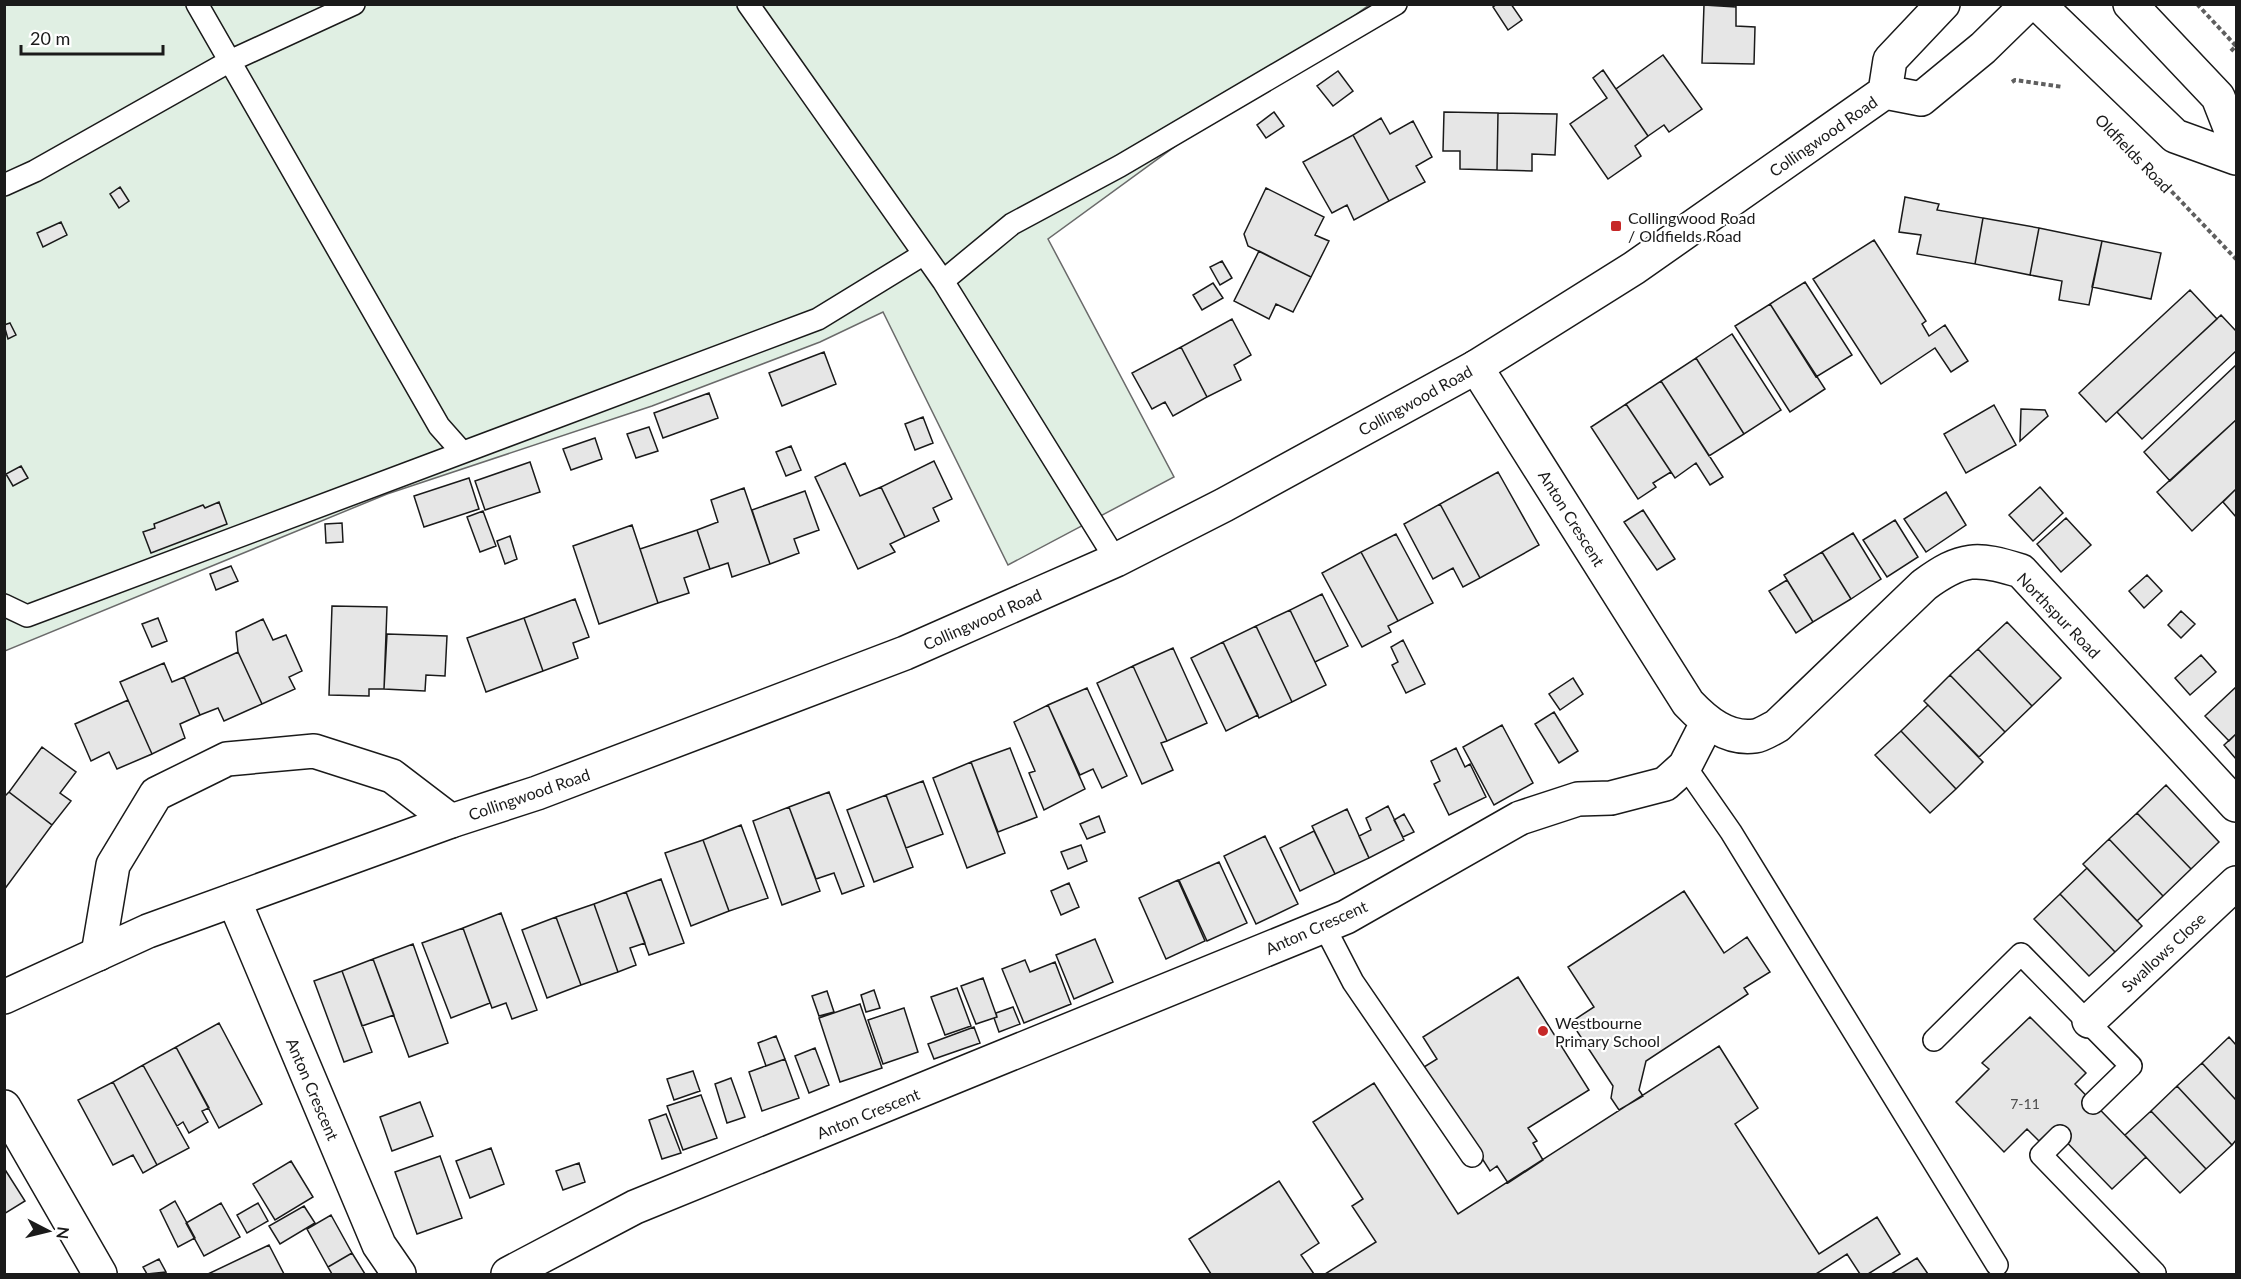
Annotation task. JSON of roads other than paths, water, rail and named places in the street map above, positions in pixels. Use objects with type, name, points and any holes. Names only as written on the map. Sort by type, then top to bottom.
[{"type":"main road","name":"Collingwood Road","points":[[1886,92],[1890,60],[1943,4]]},
{"type":"main road","name":"Collingwood Road","points":[[4,996],[148,931],[451,821],[537,793],[905,653],[1116,560],[1224,505],[1476,367],[1634,268],[1886,92],[1921,99],[1983,48],[2028,4]]},
{"type":"main road","points":[[2037,4],[2175,136],[2236,158]]},
{"type":"main road","points":[[2130,4],[2218,97],[2236,143]]},
{"type":"main road","name":"Anton Crescent","points":[[508,1275],[635,1207],[1346,917],[1520,818],[1578,799],[1611,798],[1665,784],[1685,765],[1707,723],[1688,703],[1476,367]]},
{"type":"main road","name":"Northspur Road","points":[[1707,723],[1730,733],[1755,736],[1777,726],[1924,585],[1949,566],[1973,561],[1999,564],[2021,571],[2236,805]]},
{"type":"main road","points":[[98,954],[113,865],[156,794],[227,759],[314,751],[392,776],[451,821]]},
{"type":"main road","name":"Swallows Close","points":[[2089,1021],[2236,883]]},
{"type":"main road","name":"Anton Crescent","points":[[234,900],[379,1245],[399,1275]]},
{"type":"main road","points":[[4,1107],[100,1275]]},
{"type":"lane","points":[[197,4],[439,426],[462,452]]},
{"type":"lane","points":[[4,185],[34,171],[230,61],[354,4]]},
{"type":"lane","points":[[748,4],[943,280],[1116,560]]},
{"type":"lane","points":[[943,280],[1012,225],[1120,166],[1396,4]]},
{"type":"lane","points":[[4,605],[27,616],[818,319],[924,254]]},
{"type":"lane","points":[[1685,765],[1731,832],[1997,1265]]},
{"type":"lane","points":[[1324,926],[1353,982],[1472,1156]]},
{"type":"lane","points":[[1934,1040],[2021,954],[2131,1065],[2093,1103]]},
{"type":"lane","points":[[2061,1136],[2041,1155],[2155,1273]]},
{"type":"place","name":"Collingwood Road / Oldfields Road","points":[[1616,226]]},
{"type":"place","name":"Westbourne Primary School","points":[[1543,1031]]}]
